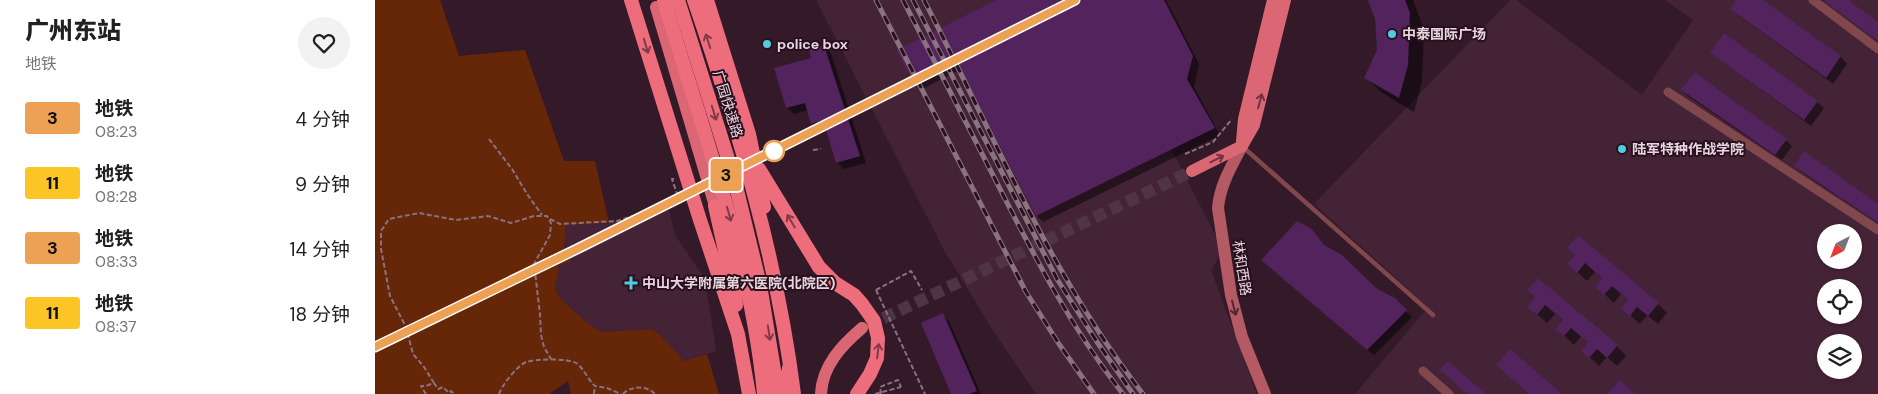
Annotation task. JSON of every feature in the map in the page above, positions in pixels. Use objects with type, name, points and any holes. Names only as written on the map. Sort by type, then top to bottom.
[{"type":"highway","points":[[631,0],[742,350]]},
{"type":"highway","name":"广园快速路","points":[[679,0],[745,216],[766,313],[779,394]]},
{"type":"highway","name":"广园快速路","points":[[694,0],[732,116],[760,216],[783,320],[794,394]]},
{"type":"highway","points":[[707,0],[749,134],[793,342],[786,394]]},
{"type":"highway","points":[[660,3],[730,217],[747,283],[761,364],[764,394]]},
{"type":"highway","points":[[754,161],[819,267],[835,283],[854,295],[873,321],[878,338],[877,358],[870,374],[857,394]]},
{"type":"highway","points":[[715,206],[756,337]]},
{"type":"highway","points":[[715,206],[732,282],[749,394]]},
{"type":"main road","name":"林和西路","points":[[1241,146],[1244,119],[1273,0]]},
{"type":"main road","name":"林和西路","points":[[1265,394],[1242,337],[1231,295],[1227,260],[1217,208],[1223,181],[1254,125],[1285,0]]},
{"type":"main road","points":[[660,3],[715,206]]},
{"type":"main road","points":[[1191,171],[1241,146]]},
{"type":"main road","points":[[821,394],[826,373],[833,357],[845,342],[862,328]]},
{"type":"street","points":[[1813,0],[1878,49]]},
{"type":"street","points":[[1668,92],[1878,230]]},
{"type":"street","points":[[1423,371],[1449,394]]},
{"type":"lane","points":[[1241,146],[1433,316]]},
{"type":"path","points":[[777,47],[788,43]]},
{"type":"path","points":[[1185,154],[1213,142],[1237,112]]},
{"type":"path","points":[[489,139],[512,169],[542,215]]},
{"type":"path","points":[[813,150],[821,149]]},
{"type":"path","points":[[454,394],[451,391],[449,393],[443,387],[438,389],[413,354],[406,328],[390,296],[381,250],[381,231],[389,219],[419,213],[456,220],[493,216],[511,223],[542,215],[560,224],[617,221],[639,215],[678,196],[672,179],[686,175]]},
{"type":"path","points":[[547,216],[551,223],[550,236],[534,264],[543,347],[551,358]]},
{"type":"path","points":[[921,290],[911,272],[877,290],[925,394]]},
{"type":"path","points":[[499,394],[502,386],[527,362],[551,358],[570,360],[577,364],[595,386],[622,394],[629,389],[639,388],[648,389],[655,394]]},
{"type":"path","points":[[875,394],[901,387],[898,380],[880,387],[881,394]]},
{"type":"path","points":[[426,394],[421,386],[434,383]]},
{"type":"path","points":[[594,394],[595,386]]},
{"type":"shaded area","points":[[375,0],[440,0],[459,56],[525,50],[564,161],[595,161],[609,223],[566,225],[564,248],[571,262],[559,265],[555,288],[561,299],[585,321],[601,332],[652,329],[684,361],[707,354],[719,394],[571,394],[568,381],[549,394],[375,394]]},
{"type":"shaded area","points":[[816,0],[1095,0],[1223,250],[1211,270],[1257,394],[1036,394],[992,329],[944,250]]},
{"type":"shaded area","name":"陆军特种作战学院","points":[[1510,0],[1516,0],[1642,95],[1693,20],[1665,0],[1878,0],[1878,394],[1355,394],[1428,307],[1314,204]]},
{"type":"shaded area","name":"中山大学附属第六医院(北院区)","points":[[669,210],[675,235],[705,279],[716,351],[684,361],[652,329],[601,332],[585,321],[561,299],[555,287],[559,265],[570,259],[564,248],[566,225],[609,223]]},
{"type":"building","points":[[996,0],[1164,0],[1193,56],[1187,79],[1215,128],[1036,216],[956,62],[914,84],[897,50]]},
{"type":"building","name":"中泰国际广场","points":[[1368,0],[1405,0],[1410,13],[1408,65],[1399,98],[1364,78],[1377,50],[1375,19]]},
{"type":"building","points":[[1736,0],[1763,0],[1841,56],[1826,78],[1730,9]]},
{"type":"building","points":[[1823,0],[1848,0],[1866,13],[1878,22],[1878,41]]},
{"type":"building","points":[[1724,33],[1818,101],[1804,120],[1710,53]]},
{"type":"building","points":[[824,45],[860,156],[836,163],[823,120],[811,124],[805,103],[786,108],[774,68],[811,58],[809,49]]},
{"type":"building","points":[[1694,72],[1787,139],[1775,155],[1681,90]]},
{"type":"building","points":[[1804,151],[1878,204],[1878,223],[1794,166]]},
{"type":"building","points":[[1297,221],[1312,229],[1324,245],[1342,255],[1376,288],[1395,298],[1407,310],[1367,350],[1261,260]]},
{"type":"building","points":[[1578,235],[1659,303],[1648,316],[1637,307],[1630,316],[1621,309],[1628,300],[1612,286],[1604,295],[1595,287],[1602,278],[1585,263],[1577,273],[1567,264],[1575,255],[1567,248]]},
{"type":"building","points":[[1538,278],[1618,345],[1607,358],[1597,349],[1589,358],[1581,351],[1588,342],[1571,328],[1564,336],[1555,329],[1563,320],[1545,305],[1537,315],[1527,307],[1535,297],[1527,290]]},
{"type":"building","points":[[943,313],[977,391],[969,394],[951,394],[921,323]]},
{"type":"building","points":[[1510,349],[1562,394],[1529,394],[1496,365]]},
{"type":"building","points":[[1448,361],[1486,394],[1467,394],[1440,370]]},
{"type":"building","points":[[1620,380],[1635,394],[1607,394]]},
{"type":"tunnel","points":[[867,326],[1192,171]]},
{"type":"railway","points":[[876,0],[1026,292],[1094,394]]},
{"type":"railway","points":[[903,0],[1038,263],[1086,343],[1123,394]]},
{"type":"railway","points":[[913,0],[1057,279],[1133,394]]},
{"type":"railway","points":[[924,0],[1024,202],[1051,252],[1079,301],[1143,394]]},
{"type":"metro line","name":"3","points":[[375,347],[577,249],[1075,0]]},
{"type":"place","name":"中泰国际广场","points":[[1392,34]]},
{"type":"place","name":"police box","points":[[767,44]]},
{"type":"place","name":"陆军特种作战学院","points":[[1622,149]]},
{"type":"place","name":"中山大学附属第六医院(北院区)","points":[[631,283]]}]
